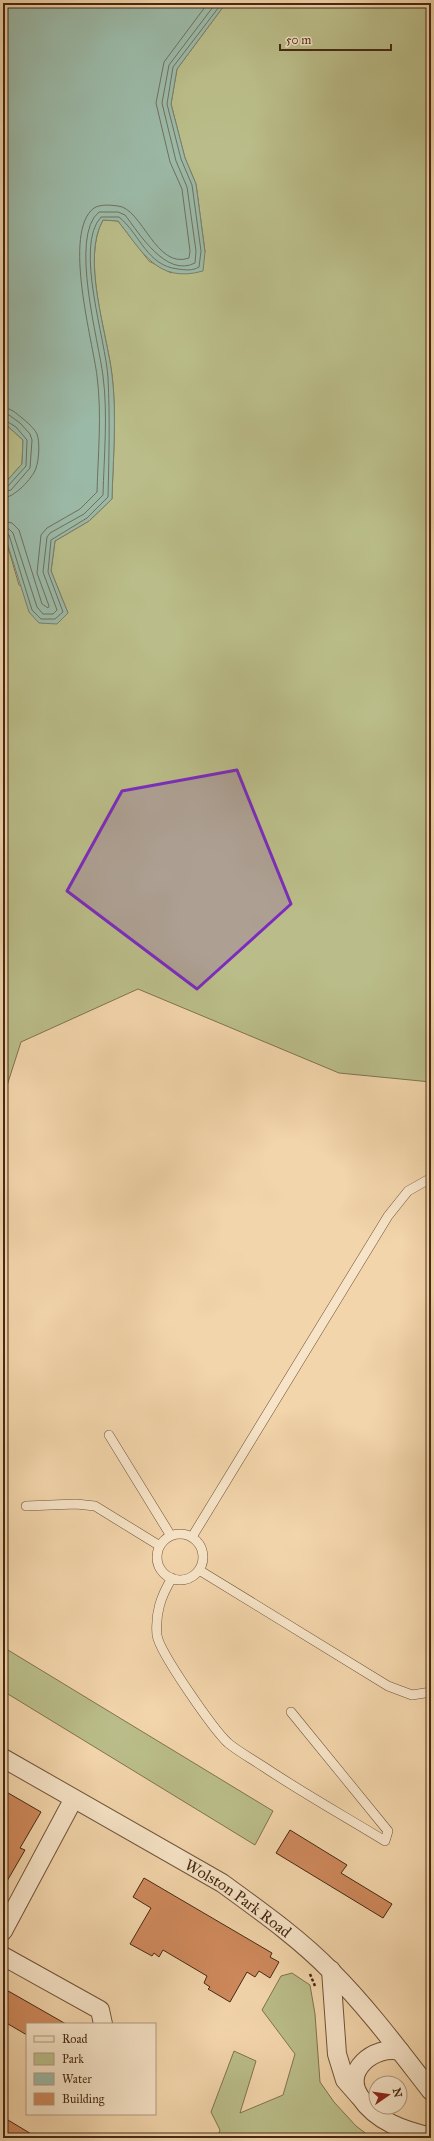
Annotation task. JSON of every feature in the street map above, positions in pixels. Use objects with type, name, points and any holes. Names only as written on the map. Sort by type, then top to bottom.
[{"type":"street","name":"Wolston Park Road","points":[[3,1758],[73,1800],[222,1883],[277,1925],[331,1970],[367,2010],[431,2091]]},
{"type":"street","points":[[3,1931],[73,1800]]},
{"type":"street","points":[[3,1956],[100,2010],[103,2023]]},
{"type":"street","points":[[331,1970],[337,2054],[345,2080],[381,2118],[390,2124],[403,2130],[431,2137]]},
{"type":"street","points":[[359,2096],[356,2080],[360,2066],[364,2061],[378,2051],[391,2049],[400,2051]]},
{"type":"lane","points":[[192,1537],[388,1216],[408,1191],[431,1178]]},
{"type":"lane","points":[[109,1434],[171,1536]]},
{"type":"lane","points":[[26,1506],[76,1504],[95,1506],[160,1546]]},
{"type":"lane","points":[[178,1534],[192,1537],[198,1542],[203,1556],[199,1570],[187,1579],[172,1578],[161,1568],[158,1553],[160,1546],[171,1536],[178,1534]]},
{"type":"lane","points":[[199,1570],[388,1686],[412,1695],[431,1692]]},
{"type":"lane","points":[[172,1578],[162,1593],[158,1609],[157,1636],[172,1665],[202,1710],[228,1743],[278,1776],[385,1841],[388,1831],[291,1712]]},
{"type":"path","points":[[308,1970],[318,1992]]},
{"type":"highlighted area","points":[[237,770],[291,904],[197,989],[67,891],[122,791]]},
{"type":"green space","points":[[226,3],[431,3],[431,1082],[339,1073],[138,989],[21,1042],[3,1098],[3,530],[19,585],[68,613],[51,571],[55,541],[89,521],[112,499],[114,405],[112,375],[97,296],[94,255],[97,236],[103,220],[118,221],[149,261],[171,273],[205,252],[196,184],[185,158],[171,104],[177,69]]},
{"type":"green space","points":[[3,422],[23,440],[22,464],[3,485]]},
{"type":"green space","points":[[3,1647],[273,1811],[255,1845],[3,1691]]},
{"type":"green space","points":[[292,1973],[310,1985],[315,2014],[320,2082],[334,2102],[356,2126],[372,2138],[217,2138],[220,2130],[211,2112],[234,2051],[256,2061],[240,2113],[283,2095],[295,2054],[262,2010],[281,1976]]},
{"type":"water","points":[[3,3],[226,3],[177,69],[171,104],[185,158],[196,184],[205,252],[203,271],[187,274],[174,273],[162,269],[143,253],[118,221],[103,220],[97,236],[94,254],[97,296],[112,375],[114,406],[112,499],[89,521],[55,541],[51,571],[68,613],[57,624],[39,623],[29,612],[3,530],[3,485],[22,464],[23,440],[3,422]]},
{"type":"building","points":[[3,1790],[41,1812],[20,1848],[25,1850],[3,1888]]},
{"type":"building","points":[[290,1830],[347,1865],[341,1873],[392,1904],[383,1918],[276,1853]]},
{"type":"building","points":[[144,1878],[272,1953],[270,1957],[279,1962],[270,1978],[259,1971],[255,1977],[247,1972],[230,2002],[208,1989],[210,1987],[204,1983],[207,1976],[163,1950],[159,1957],[154,1953],[152,1956],[130,1944],[151,1908],[133,1897]]},
{"type":"building","points":[[3,1989],[64,2023],[26,2023],[26,2034],[3,2021]]},
{"type":"building","points":[[3,2117],[38,2138],[3,2138]]}]
